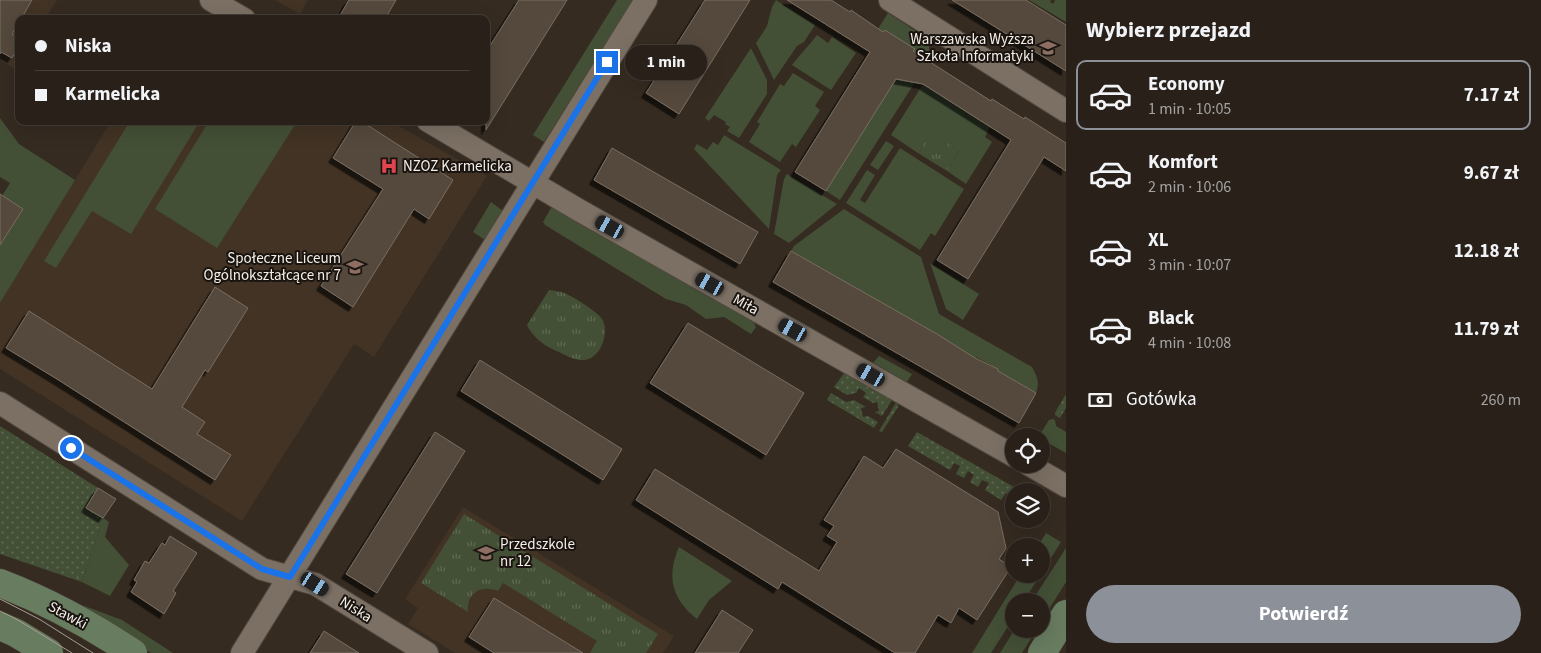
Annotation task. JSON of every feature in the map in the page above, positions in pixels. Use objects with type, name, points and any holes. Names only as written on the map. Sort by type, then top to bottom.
[{"type":"street","points":[[211,0],[237,15]]},
{"type":"street","points":[[242,653],[646,0]]},
{"type":"street","points":[[890,0],[1066,111]]},
{"type":"street","name":"Miła","points":[[435,125],[1005,451]]},
{"type":"street","name":"Niska","points":[[0,403],[257,566],[315,584],[427,653]]},
{"type":"street","points":[[1044,473],[1066,486]]},
{"type":"street","name":"Stawki","points":[[0,583],[62,610],[133,653]]},
{"type":"street","points":[[1042,653],[1066,614]]},
{"type":"street","points":[[0,626],[16,633],[49,653]]},
{"type":"shaded area","points":[[0,0],[57,0],[48,15],[15,15],[15,69],[0,60]]},
{"type":"shaded area","points":[[275,0],[308,0],[300,14]]},
{"type":"shaded area","points":[[109,125],[397,125],[487,176],[374,357],[354,344],[242,521],[0,369],[0,303]]},
{"type":"shaded area","name":"Przedszkole nr 12","points":[[463,507],[674,636],[663,653],[455,653],[408,624],[418,608],[405,599]]},
{"type":"green space","points":[[617,0],[633,0],[544,142],[533,135]]},
{"type":"green space","points":[[776,0],[815,25],[804,42],[797,46],[774,80],[756,43],[767,26]]},
{"type":"green space","points":[[1029,0],[1051,0],[1050,2],[1053,4],[1055,0],[1066,0],[1066,22]]},
{"type":"green space","points":[[888,13],[929,40],[929,60],[840,200],[826,191],[914,49],[885,30],[871,52],[866,48]]},
{"type":"green space","points":[[817,35],[828,43],[832,37],[856,53],[831,90],[792,65]]},
{"type":"green space","points":[[751,48],[767,80],[767,94],[739,138],[727,131],[730,127],[725,124],[726,122],[714,115],[709,121],[705,118]]},
{"type":"green space","points":[[793,73],[824,92],[815,106],[820,110],[796,147],[792,144],[780,162],[749,142],[760,124],[757,122],[780,84],[784,86]]},
{"type":"green space","points":[[923,84],[990,127],[985,137],[992,142],[966,184],[947,171],[959,151],[931,133],[918,153],[891,135]]},
{"type":"green space","points":[[0,118],[19,144],[75,180],[0,303],[0,245],[23,209],[2,196],[10,183],[0,177]]},
{"type":"green space","points":[[128,125],[198,125],[131,234],[92,211],[56,268],[44,261]]},
{"type":"green space","points":[[207,125],[295,125],[217,248],[155,209]]},
{"type":"green space","points":[[931,132],[959,151],[947,171],[918,153]]},
{"type":"green space","points":[[724,135],[781,170],[777,175],[769,229],[694,149],[697,144],[707,150],[713,142],[718,145]]},
{"type":"green space","points":[[886,141],[894,146],[878,170],[870,165]]},
{"type":"green space","points":[[900,148],[964,189],[935,236],[931,233],[920,250],[846,203],[867,170],[875,175],[860,200],[865,203]]},
{"type":"green space","points":[[787,174],[837,204],[789,243],[774,234],[784,179]]},
{"type":"green space","points":[[491,202],[503,211],[485,240],[473,232]]},
{"type":"green space","points":[[551,208],[558,209],[753,321],[756,327],[751,334],[724,317],[706,319],[686,305],[666,299],[545,225],[543,222]]},
{"type":"green space","points":[[844,209],[921,257],[939,314],[1032,367],[1037,379],[1036,393],[998,371],[998,369],[976,357],[975,359],[949,344],[949,342],[937,334],[791,251],[794,246]]},
{"type":"green space","points":[[930,263],[979,294],[963,320],[946,309]]},
{"type":"green space","points":[[549,290],[562,292],[572,297],[600,316],[605,331],[600,350],[596,355],[585,360],[572,358],[540,342],[530,330],[527,325]]},
{"type":"green space","points":[[879,356],[912,374],[907,382],[873,363]]},
{"type":"green space","points":[[844,373],[892,400],[882,416],[875,412],[879,411],[877,402],[873,403],[863,397],[866,393],[859,388],[856,393],[847,395],[834,387]]},
{"type":"green space","points":[[831,393],[846,402],[854,400],[866,407],[861,408],[863,417],[868,416],[878,422],[874,428],[827,400]]},
{"type":"green space","points":[[1066,394],[1066,408],[1060,418],[1055,413]]},
{"type":"green space","points":[[897,401],[898,407],[882,432],[879,431]]},
{"type":"green space","points":[[1049,420],[1055,420],[1056,426],[1066,432],[1066,453],[1050,444],[1050,428],[1044,428]]},
{"type":"green space","points":[[0,426],[98,488],[86,508],[103,518],[82,582],[0,554]]},
{"type":"green space","points":[[917,432],[1007,483],[1005,483],[1005,494],[1001,500],[985,490],[989,483],[982,480],[978,487],[970,482],[974,475],[968,471],[964,478],[956,474],[960,466],[954,463],[950,470],[908,446]]},
{"type":"green space","points":[[464,514],[658,634],[646,653],[590,653],[597,641],[503,583],[498,591],[486,589],[472,595],[469,600],[468,612],[421,583]]},
{"type":"green space","points":[[103,518],[109,522],[105,537],[129,565],[110,596],[82,582]]},
{"type":"green space","points":[[1046,533],[1061,542],[1050,560],[1050,538],[1043,538]]},
{"type":"green space","points":[[679,547],[732,581],[709,600],[697,619],[682,604],[674,587],[672,578],[673,568]]},
{"type":"green space","points":[[1066,548],[1066,582],[1050,608],[1050,593],[1037,593],[1044,583],[1050,583],[1050,573]]},
{"type":"green space","points":[[1015,583],[1035,583],[1029,593],[1009,593]]},
{"type":"green space","points":[[63,598],[122,620],[173,653],[151,653]]},
{"type":"green space","points":[[1005,600],[1005,631],[991,653],[972,653]]},
{"type":"green space","points":[[1009,638],[1031,638],[1022,653],[1000,653]]},
{"type":"building","points":[[0,0],[32,0],[23,15],[15,15],[15,29],[12,34],[15,36],[15,53],[12,58],[1,52],[0,54]]},
{"type":"building","points":[[349,0],[396,0],[387,15],[340,15]]},
{"type":"building","points":[[519,0],[567,0],[490,124],[490,46]]},
{"type":"building","points":[[705,0],[750,0],[679,114],[646,93]]},
{"type":"building","points":[[787,0],[831,0],[850,12],[851,10],[883,32],[885,30],[915,49],[913,51],[991,101],[992,99],[1024,119],[1025,117],[1066,143],[1066,171],[1044,157],[968,279],[937,260],[1011,140],[923,84],[896,79],[826,191],[795,172],[870,52]]},
{"type":"building","name":"Warszawska Wyższa Szkoła Informatyki","points":[[952,0],[1026,0],[1066,25],[1066,71]]},
{"type":"building","points":[[354,125],[367,125],[453,180],[429,219],[414,209],[353,307],[321,286],[383,189],[333,158]]},
{"type":"building","points":[[612,148],[758,232],[740,264],[594,180]]},
{"type":"building","points":[[0,194],[23,209],[0,245]]},
{"type":"building","points":[[791,251],[937,334],[975,358],[998,369],[998,371],[1036,393],[1019,423],[773,282]]},
{"type":"building","points":[[215,287],[248,308],[208,372],[205,370],[182,407],[205,422],[197,434],[231,455],[215,480],[6,348],[29,311],[152,389]]},
{"type":"building","points":[[688,323],[804,393],[766,455],[650,383]]},
{"type":"building","points":[[480,360],[622,449],[603,480],[461,391]]},
{"type":"building","points":[[435,432],[465,451],[377,593],[346,574]]},
{"type":"building","points":[[896,449],[998,512],[1005,544],[1005,550],[999,559],[1005,563],[1005,576],[977,620],[959,608],[951,623],[938,615],[915,653],[895,653],[782,582],[778,589],[636,500],[655,469],[819,571],[837,542],[827,536],[834,526],[824,520],[864,456],[883,468]]},
{"type":"building","points":[[98,488],[116,499],[103,518],[86,508]]},
{"type":"building","points":[[170,536],[197,553],[173,591],[176,593],[164,614],[131,592],[137,582],[134,580],[145,561],[149,563],[162,543],[165,545]]},
{"type":"building","points":[[494,598],[583,653],[494,653],[469,637]]},
{"type":"building","points":[[722,610],[753,630],[738,653],[695,653]]},
{"type":"building","points":[[324,631],[359,653],[310,653]]},
{"type":"tram line","points":[[0,599],[39,619],[93,653]]},
{"type":"tram line","points":[[0,611],[72,653]]},
{"type":"place","name":"Warszawska Wyższa Szkoła Informatyki","points":[[1048,48]]},
{"type":"place","name":"NZOZ Karmelicka","points":[[389,166]]},
{"type":"place","name":"Społeczne Liceum Ogólnokształcące nr 7","points":[[355,267]]},
{"type":"place","name":"Przedszkole nr 12","points":[[486,553]]},
{"type":"route","points":[[71,448],[262,569],[290,577],[607,62]]}]
